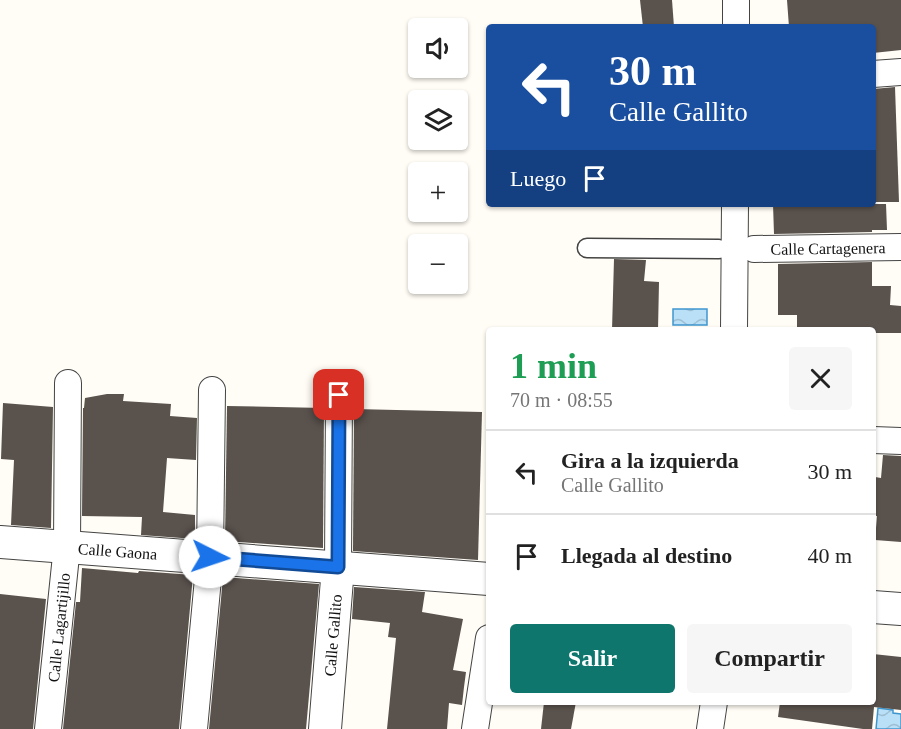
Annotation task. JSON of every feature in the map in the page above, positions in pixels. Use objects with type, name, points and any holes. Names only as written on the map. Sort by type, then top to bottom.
[{"type":"street","points":[[736,0],[736,24]]},
{"type":"street","points":[[876,74],[901,72]]},
{"type":"street","points":[[734,327],[735,207]]},
{"type":"street","name":"Calle Cartagenera","points":[[754,249],[901,247]]},
{"type":"street","points":[[587,248],[719,249]]},
{"type":"street","name":"Calle Lagartijillo","points":[[48,729],[67,546],[68,383]]},
{"type":"street","points":[[194,729],[210,557],[212,390]]},
{"type":"street","name":"Calle Gallito","points":[[325,729],[338,567],[339,395]]},
{"type":"street","points":[[876,440],[901,441]]},
{"type":"street","name":"Calle Gaona","points":[[0,542],[486,579]]},
{"type":"street","points":[[876,607],[901,609]]},
{"type":"street","points":[[475,729],[486,658]]},
{"type":"street","points":[[710,729],[714,705]]},
{"type":"water","points":[[673,309],[707,309],[707,325],[673,325]]},
{"type":"water","points":[[878,708],[893,710],[893,713],[901,714],[901,729],[876,729]]},
{"type":"building","points":[[640,0],[672,0],[674,24],[643,24]]},
{"type":"building","points":[[787,0],[901,0],[901,50],[876,53],[876,24],[789,24]]},
{"type":"building","points":[[895,87],[899,202],[876,202],[876,89]]},
{"type":"building","points":[[876,204],[886,204],[887,230],[774,234],[773,207],[876,207]]},
{"type":"building","points":[[614,259],[646,260],[644,281],[659,282],[658,327],[612,327]]},
{"type":"building","points":[[872,262],[872,286],[891,286],[890,305],[901,306],[901,333],[876,333],[876,327],[797,327],[797,315],[778,315],[778,264]]},
{"type":"building","points":[[124,394],[123,401],[171,404],[170,416],[197,418],[196,460],[167,458],[163,512],[195,515],[195,539],[141,535],[142,517],[82,516],[85,398]]},
{"type":"building","points":[[3,403],[53,407],[51,528],[11,525],[14,460],[1,459]]},
{"type":"building","points":[[227,406],[324,408],[323,548],[225,541]]},
{"type":"building","points":[[354,409],[482,412],[478,560],[353,551]]},
{"type":"building","points":[[883,455],[901,456],[901,542],[876,540],[876,477],[881,478]]},
{"type":"building","points":[[82,568],[193,575],[179,729],[63,729],[76,602],[80,602]]},
{"type":"building","points":[[223,577],[319,584],[306,729],[209,729]]},
{"type":"building","points":[[354,587],[425,592],[422,612],[463,619],[453,670],[466,672],[462,705],[449,703],[447,729],[387,729],[396,638],[388,637],[390,623],[352,619]]},
{"type":"building","points":[[0,594],[46,599],[33,729],[0,729]]},
{"type":"building","points":[[876,654],[901,657],[901,710],[874,707],[872,729],[778,717],[780,705],[876,705]]},
{"type":"building","points":[[544,705],[575,705],[571,729],[541,729]]},
{"type":"route","points":[[210,557],[338,567],[339,395]]}]
